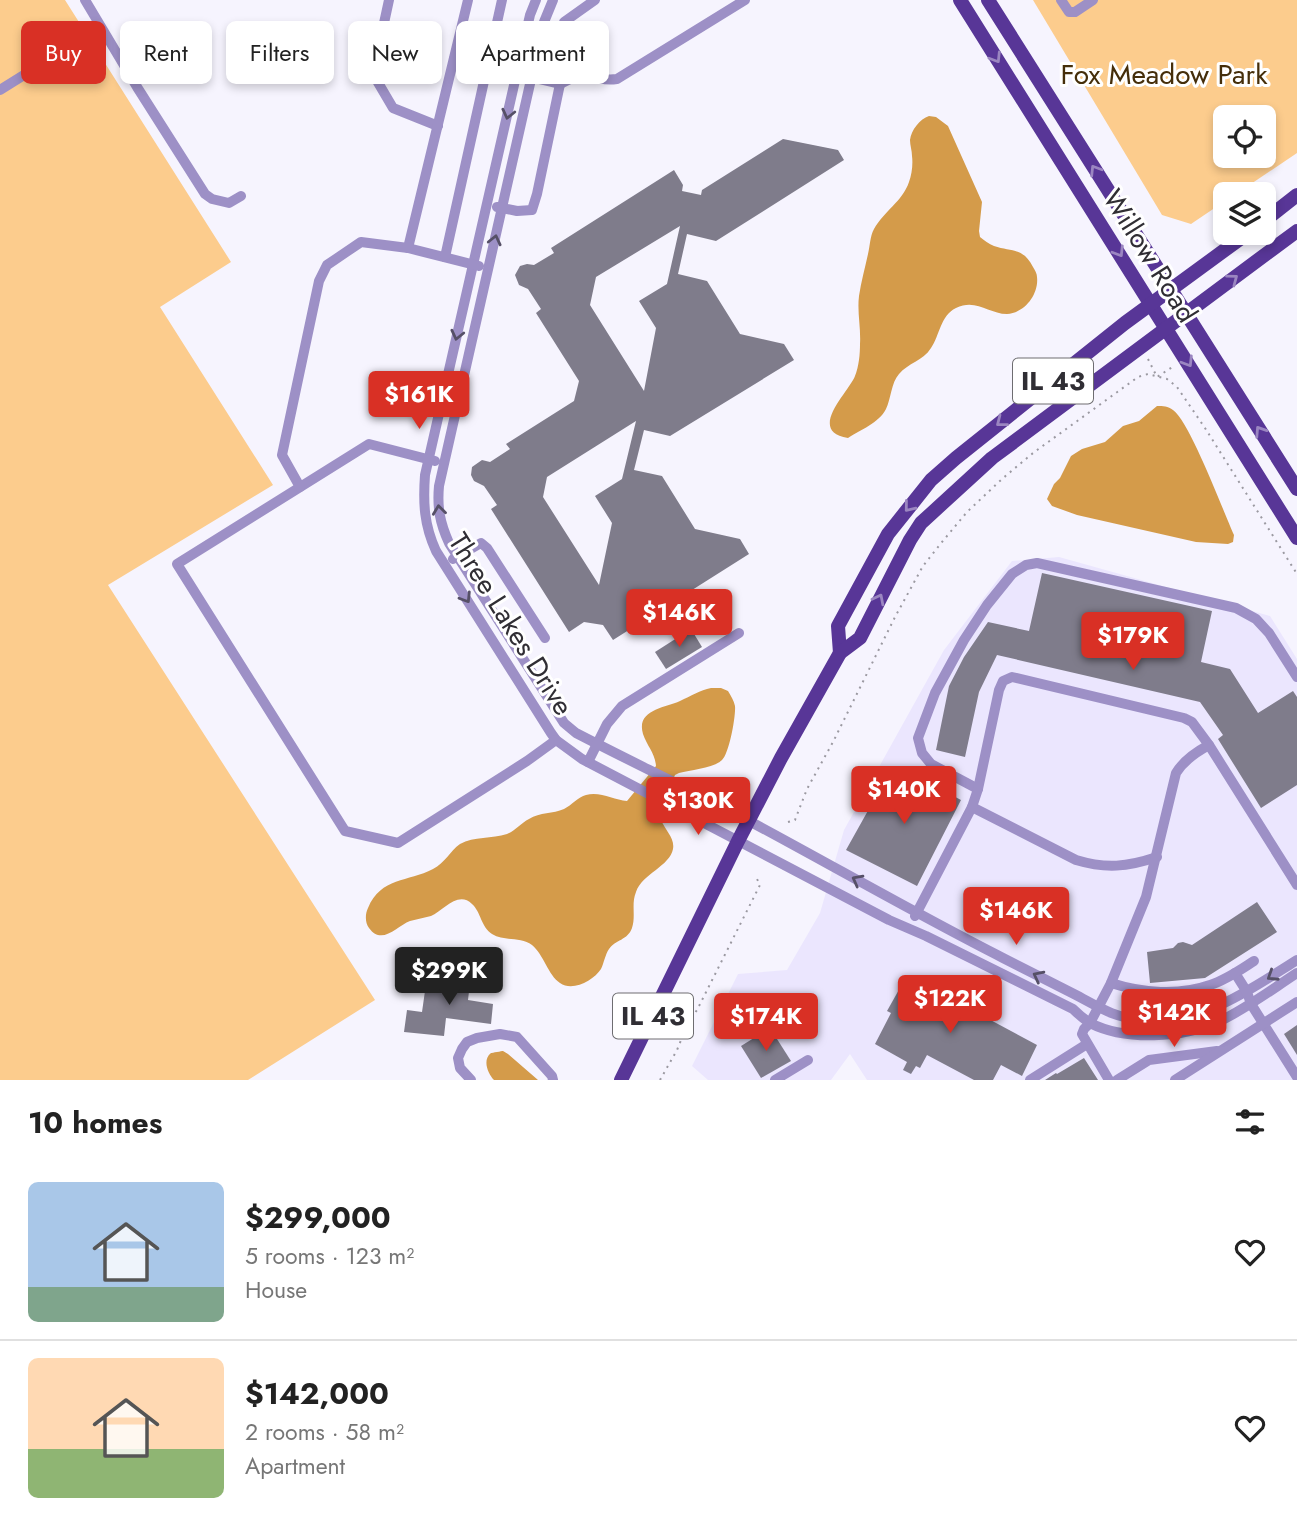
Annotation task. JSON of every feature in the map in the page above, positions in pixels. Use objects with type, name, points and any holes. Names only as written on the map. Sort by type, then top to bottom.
[{"type":"main road","name":"Willow Road","points":[[960,0],[1297,538]]},
{"type":"main road","name":"Willow Road","points":[[988,0],[1297,489]]},
{"type":"main road","points":[[1276,211],[1297,195]]},
{"type":"main road","name":"IL 43","points":[[621,1080],[781,758],[840,653],[860,638],[909,540],[921,523],[992,458],[1297,231]]},
{"type":"main road","name":"IL 43","points":[[840,653],[838,626],[888,534],[931,480],[1125,323],[1232,245]]},
{"type":"street","points":[[85,0],[205,194],[212,199],[229,203],[241,196]]},
{"type":"street","points":[[389,0],[373,74],[393,108],[438,126]]},
{"type":"street","points":[[408,248],[468,0]]},
{"type":"street","points":[[497,21],[502,0]]},
{"type":"street","name":"Three Lakes Drive","points":[[529,21],[536,0]]},
{"type":"street","name":"Three Lakes Drive","points":[[544,21],[553,0]]},
{"type":"street","points":[[565,21],[595,0]]},
{"type":"street","points":[[609,81],[618,79],[745,0]]},
{"type":"street","points":[[1061,0],[1069,12],[1075,12],[1093,0]]},
{"type":"street","points":[[0,89],[21,76]]},
{"type":"street","points":[[445,257],[483,84]]},
{"type":"street","name":"Three Lakes Drive","points":[[514,84],[425,475],[423,501],[430,537],[445,565],[556,740],[588,762],[890,920],[1073,1009],[1090,1023],[1136,1035],[1184,1033],[1218,1022],[1297,973]]},
{"type":"street","name":"Three Lakes Drive","points":[[530,84],[437,503],[442,528],[457,556],[564,723],[576,733],[1109,1013],[1142,1020],[1166,1020],[1195,1014],[1220,1006],[1247,992],[1297,960]]},
{"type":"street","points":[[487,204],[517,211],[532,210],[560,84]]},
{"type":"street","points":[[300,486],[282,455],[319,281],[327,265],[361,242],[408,248],[488,268]]},
{"type":"street","points":[[444,463],[369,444],[177,564],[345,831],[398,842],[556,740]]},
{"type":"street","points":[[445,565],[481,543],[487,548],[545,638]]},
{"type":"street","points":[[978,789],[931,764],[922,753],[918,738],[935,692],[964,640],[1005,582],[1017,570],[1030,563],[1050,565],[1236,608],[1256,619],[1269,633],[1297,677]]},
{"type":"street","points":[[588,762],[607,724],[622,706],[739,633]]},
{"type":"street","points":[[908,928],[972,807],[999,690],[1003,681],[1012,677],[1192,722],[1297,885]]},
{"type":"street","points":[[1109,1080],[1082,1034],[1111,983],[1146,897],[1175,773],[1187,759],[1209,745]]},
{"type":"street","points":[[972,807],[1091,865],[1120,866],[1157,857]]},
{"type":"street","points":[[1111,983],[1143,991],[1177,991],[1210,985],[1254,961]]},
{"type":"street","points":[[1235,973],[1297,1077]]},
{"type":"street","points":[[1175,1080],[1297,1002]]},
{"type":"street","points":[[1266,1022],[1297,1068]]},
{"type":"street","points":[[471,1080],[460,1068],[458,1059],[462,1049],[467,1042],[477,1038],[500,1034],[517,1037],[553,1080]]},
{"type":"street","points":[[1030,1080],[1087,1044]]},
{"type":"street","points":[[1117,1080],[1149,1060],[1223,1050]]},
{"type":"street","points":[[775,1080],[808,1060]]},
{"type":"path","points":[[1151,363],[1157,377]]},
{"type":"path","points":[[1157,377],[1172,367]]},
{"type":"path","points":[[788,822],[795,820],[807,789],[923,566],[967,512],[993,487],[1033,453],[1138,377],[1148,374],[1167,379],[1177,387],[1297,574]]},
{"type":"path","points":[[660,1080],[760,885],[756,877]]},
{"type":"shaded area","points":[[929,116],[936,117],[948,126],[982,202],[980,237],[994,246],[1025,256],[1036,273],[1036,290],[1030,301],[1014,313],[1000,313],[970,305],[963,305],[951,311],[928,352],[896,378],[883,414],[848,438],[836,434],[831,428],[830,420],[857,368],[860,338],[859,296],[872,235],[878,223],[906,189],[912,169],[911,136],[919,122]]},
{"type":"shaded area","points":[[1157,406],[1173,410],[1188,431],[1234,535],[1233,542],[1196,542],[1077,515],[1052,506],[1047,499],[1071,456],[1082,449],[1105,442],[1123,426],[1139,421]]},
{"type":"shaded area","points":[[1059,557],[1270,616],[1297,659],[1297,1080],[867,1080],[850,1054],[831,1080],[708,1080],[692,1066],[738,974],[787,970],[820,913],[844,830],[944,650],[1012,561]]},
{"type":"shaded area","points":[[711,688],[728,691],[735,704],[733,726],[725,756],[714,765],[675,775],[662,803],[660,815],[673,841],[671,855],[639,886],[630,932],[609,949],[601,969],[593,977],[583,984],[571,986],[560,983],[532,945],[492,934],[475,907],[467,900],[456,900],[431,916],[410,921],[384,935],[374,933],[369,928],[366,921],[367,910],[380,891],[388,885],[433,869],[460,844],[507,834],[533,817],[564,809],[586,795],[596,794],[627,801],[656,766],[643,734],[642,726],[647,715]]},
{"type":"shaded area","points":[[503,1051],[538,1080],[494,1080],[488,1071],[487,1059],[491,1053]]},
{"type":"green space","points":[[0,0],[65,0],[78,21],[21,21],[21,84],[106,84],[106,65],[231,262],[160,307],[273,485],[108,585],[375,1000],[248,1080],[0,1080]]},
{"type":"green space","name":"Fox Meadow Park","points":[[1033,0],[1297,0],[1297,153],[1276,167],[1276,105],[1213,105],[1213,168],[1275,168],[1254,182],[1213,182],[1213,209],[1191,224],[1162,215]]},
{"type":"building","points":[[783,139],[838,150],[844,160],[716,241],[687,234],[678,274],[707,281],[740,334],[784,344],[794,360],[670,436],[644,430],[634,470],[662,476],[695,529],[740,539],[749,554],[613,640],[603,625],[584,622],[569,632],[491,509],[497,505],[484,486],[474,481],[471,475],[472,467],[482,460],[490,462],[510,449],[506,444],[574,401],[579,381],[536,313],[541,309],[528,289],[519,285],[515,275],[520,266],[534,265],[554,253],[551,248],[674,170],[683,185],[682,191],[701,195],[702,190]],"holes":[[[680,226],[667,284],[639,301],[656,328],[644,391],[590,305],[596,277]],[[636,421],[622,479],[595,496],[612,523],[599,585],[543,497],[547,477]]]},
{"type":"building","points":[[1042,573],[1212,611],[1201,662],[1230,669],[1258,713],[1293,691],[1297,697],[1297,785],[1261,808],[1218,739],[1223,735],[1200,702],[997,655],[979,692],[965,757],[936,750],[949,686],[964,657],[988,622],[1029,631]]},
{"type":"building","points":[[691,629],[702,647],[666,669],[655,652]]},
{"type":"building","points":[[906,771],[961,800],[917,886],[846,850],[889,773],[899,779]]},
{"type":"building","points":[[1257,902],[1277,932],[1205,978],[1150,983],[1147,952],[1173,948],[1183,942],[1192,945]]},
{"type":"building","points":[[452,964],[472,966],[468,1000],[493,1004],[491,1024],[446,1018],[444,1036],[404,1032],[407,1010],[422,1012],[425,991],[449,994]]},
{"type":"building","points":[[915,975],[916,980],[1037,1045],[1022,1076],[1001,1065],[993,1080],[974,1080],[927,1055],[920,1068],[916,1066],[911,1074],[903,1070],[907,1062],[875,1044],[891,1013],[887,1011],[905,979]]},
{"type":"building","points":[[1297,1025],[1297,1055],[1284,1034]]},
{"type":"building","points":[[770,1028],[791,1061],[761,1078],[741,1046]]},
{"type":"building","points":[[1084,1058],[1098,1080],[1045,1080],[1056,1073]]}]
